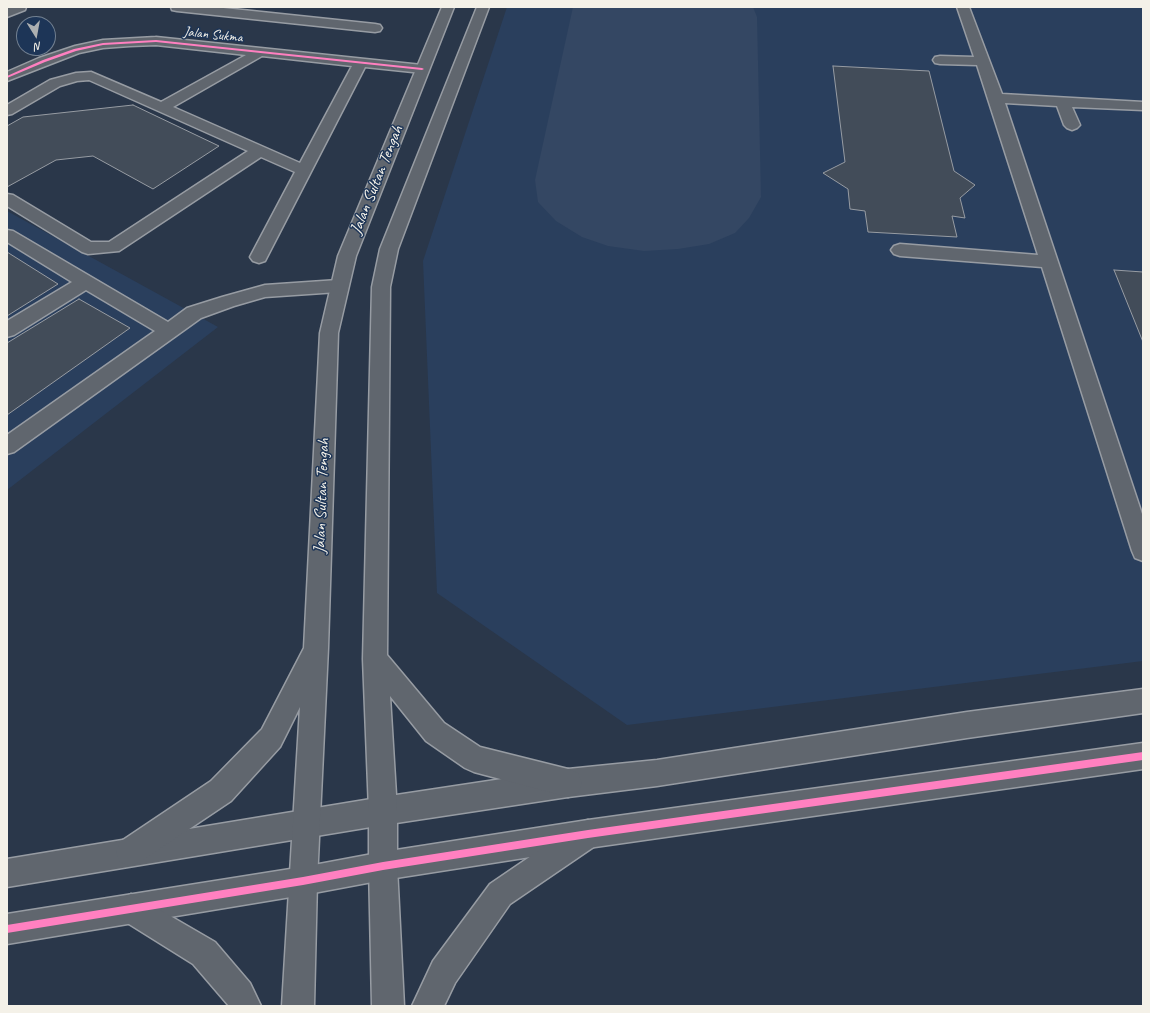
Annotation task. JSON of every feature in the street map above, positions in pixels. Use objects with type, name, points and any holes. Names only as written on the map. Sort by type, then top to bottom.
[{"type":"main road","points":[[7,13],[20,7]]},
{"type":"main road","points":[[177,7],[375,28]]},
{"type":"main road","name":"Jalan Sultan Tengah","points":[[298,1006],[302,881],[316,648],[328,333],[338,286],[358,225],[448,7]]},
{"type":"main road","name":"Jalan Sultan Tengah","points":[[388,1006],[383,866],[383,811],[375,659],[381,287],[389,249],[482,7]]},
{"type":"main road","points":[[963,7],[996,98],[1143,551]]},
{"type":"main road","name":"Jalan Sukma","points":[[7,77],[44,61],[75,50],[103,44],[156,41],[422,69]]},
{"type":"main road","points":[[162,107],[260,52]]},
{"type":"main road","points":[[940,60],[982,61]]},
{"type":"main road","points":[[259,257],[360,63]]},
{"type":"main road","points":[[7,111],[55,83],[76,77],[91,76],[303,170]]},
{"type":"main road","points":[[996,98],[1143,106]]},
{"type":"main road","points":[[1063,102],[1072,124]]},
{"type":"main road","points":[[7,199],[88,248],[114,247],[259,151]]},
{"type":"main road","points":[[7,236],[169,330]]},
{"type":"main road","points":[[900,250],[1049,262]]},
{"type":"main road","points":[[7,330],[85,282]]},
{"type":"main road","points":[[7,446],[194,313],[228,301],[265,291],[338,286]]},
{"type":"main road","points":[[130,852],[221,791],[271,738],[316,648]]},
{"type":"main road","points":[[375,659],[435,732],[474,759],[568,783]]},
{"type":"main road","points":[[7,873],[130,852],[306,825],[383,811],[568,783],[657,773],[967,725],[1143,701]]},
{"type":"main road","points":[[7,929],[302,881],[383,866],[588,834],[1143,756]]},
{"type":"main road","points":[[428,1006],[444,972],[500,894],[588,834]]},
{"type":"main road","points":[[131,909],[204,954],[239,994],[245,1006]]},
{"type":"shaded area","points":[[507,7],[1143,7],[1143,661],[627,725],[437,593],[423,261]]},
{"type":"shaded area","points":[[573,7],[753,7],[757,17],[761,197],[749,218],[735,233],[709,244],[678,249],[644,251],[608,246],[582,237],[556,221],[538,202],[535,180]]},
{"type":"shaded area","points":[[7,211],[218,327],[7,490]]},
{"type":"building","points":[[833,66],[929,71],[954,171],[975,185],[960,198],[965,218],[952,216],[957,237],[868,232],[865,211],[850,209],[848,189],[823,173],[845,162]]},
{"type":"building","points":[[133,105],[219,146],[153,189],[93,156],[56,160],[7,187],[7,126],[23,117]]},
{"type":"building","points":[[7,252],[58,284],[7,316]]},
{"type":"building","points":[[1114,270],[1143,272],[1143,342]]},
{"type":"building","points":[[79,299],[130,328],[7,415],[7,343]]},
{"type":"cycle path","points":[[7,77],[44,61],[75,50],[103,44],[156,41],[422,69]]},
{"type":"cycle path","points":[[7,929],[303,881],[383,866],[588,834],[1143,756]]}]
